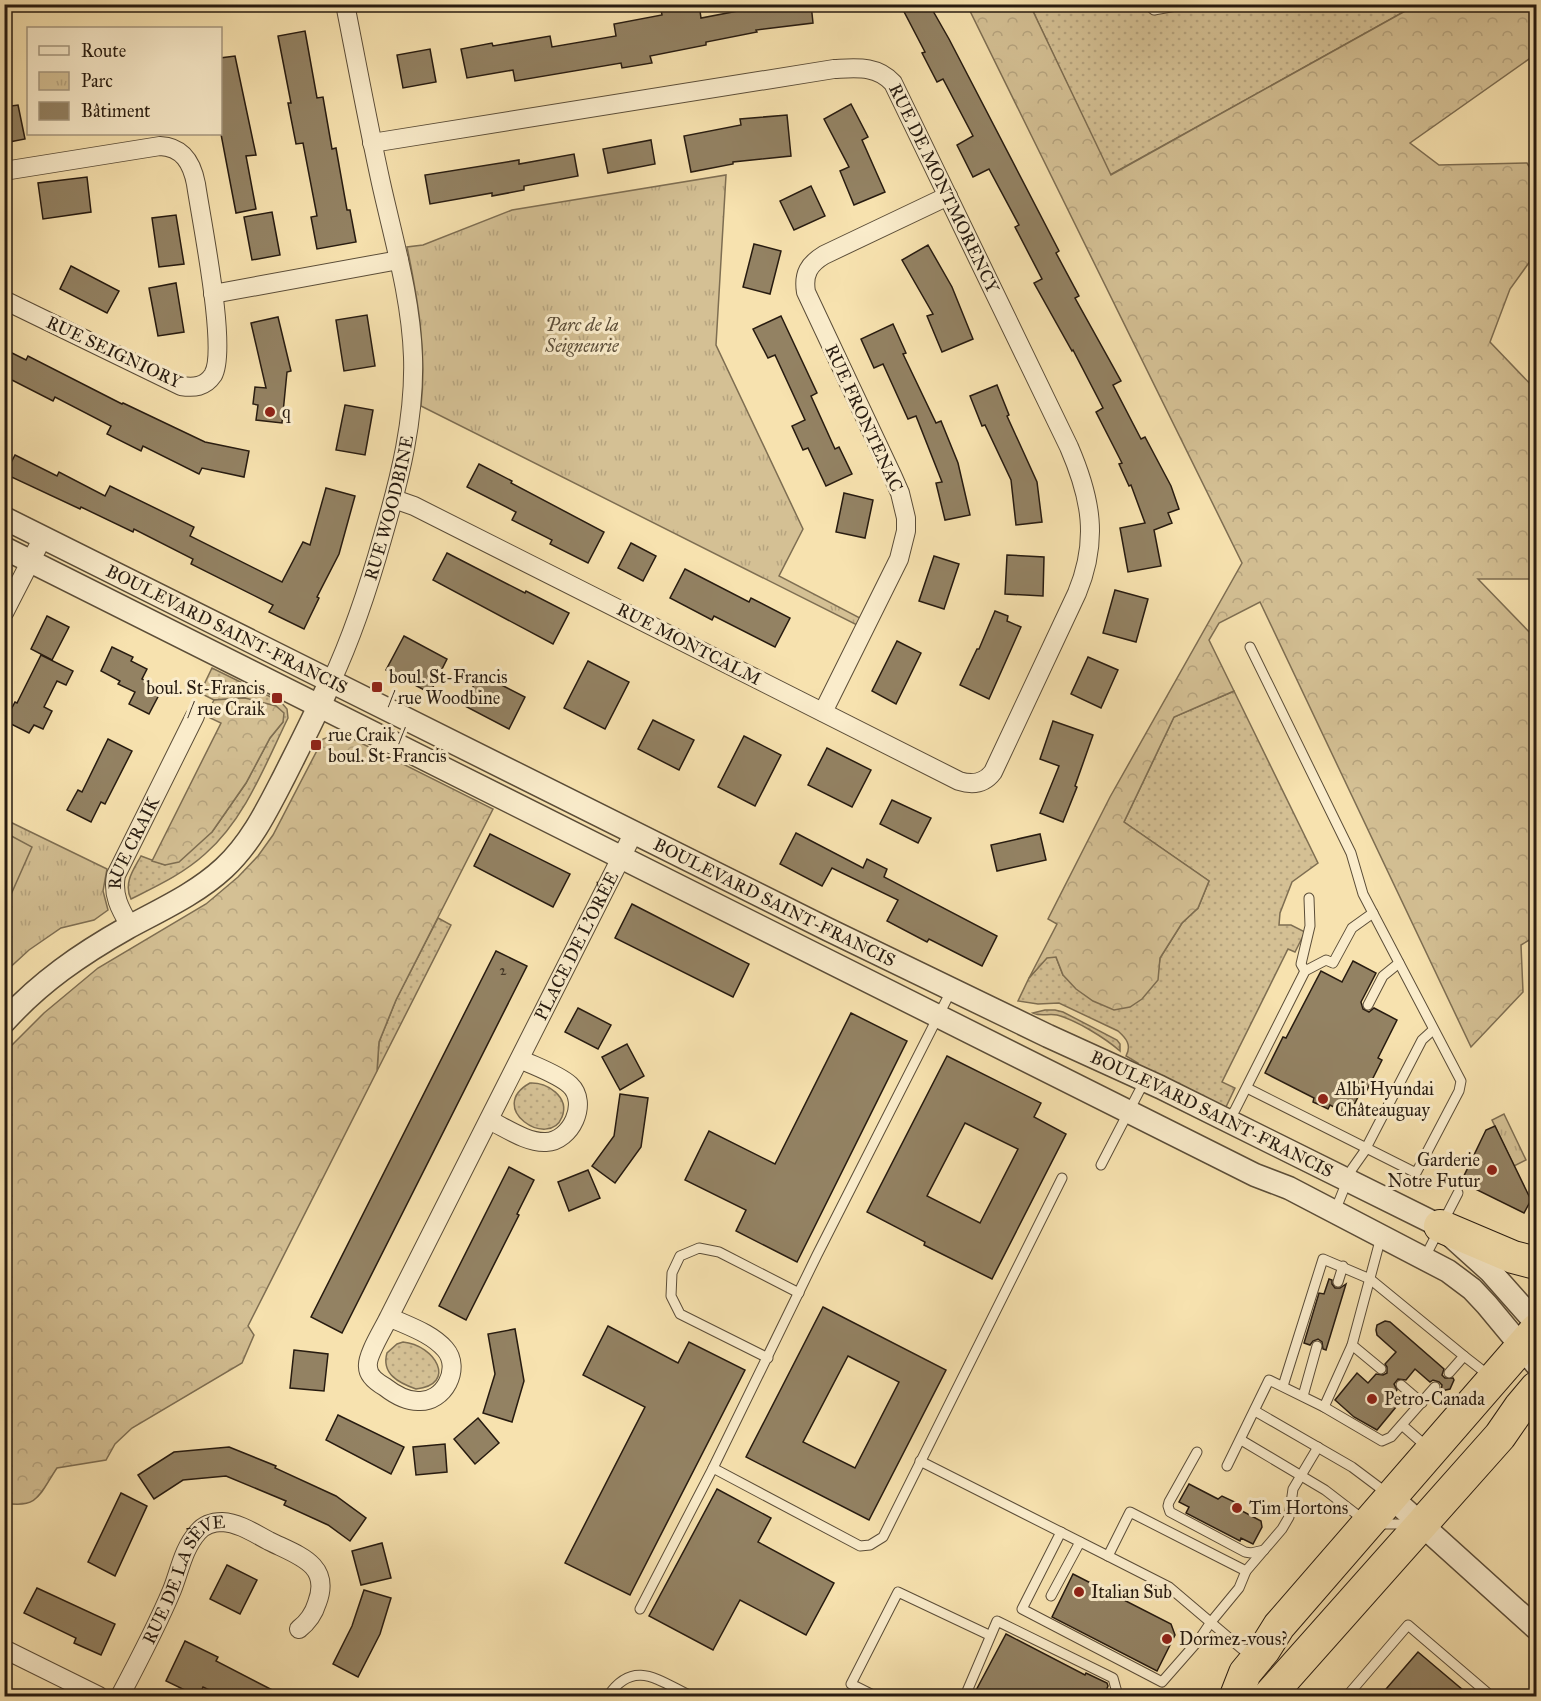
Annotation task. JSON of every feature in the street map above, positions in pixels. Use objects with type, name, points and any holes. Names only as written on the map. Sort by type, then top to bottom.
[{"type":"highway","points":[[1440,1226],[1513,1257],[1536,1263]]},
{"type":"highway","points":[[1236,1696],[1245,1673],[1264,1650],[1279,1626],[1494,1380],[1528,1334]]},
{"type":"highway","points":[[1269,1696],[1500,1436],[1536,1388]]},
{"type":"street","name":"RUE WOODBINE","points":[[130,927],[208,881],[236,856],[267,811],[346,648],[394,499],[407,436],[412,386],[411,327],[408,302],[372,143],[345,4]]},
{"type":"street","name":"RUE DE MONTMORENCY","points":[[372,143],[822,71],[860,68],[880,73],[893,83],[1069,447],[1082,480],[1091,530],[1088,563],[1077,593],[993,772],[985,781]]},
{"type":"street","name":"RUE SEIGNIORY","points":[[4,171],[160,146],[166,146],[186,157],[194,172],[213,294],[218,359],[208,381],[196,387],[181,386],[4,300]]},
{"type":"street","name":"RUE FRONTENAC","points":[[823,712],[892,574],[903,544],[906,518],[900,493],[893,477],[806,292],[805,275],[814,260],[948,196]]},
{"type":"street","points":[[213,294],[399,260]]},
{"type":"street","name":"RUE MONTCALM","points":[[394,499],[414,506],[959,781],[968,784],[985,781]]},
{"type":"street","name":"BOULEVARD SAINT-FRANCIS","points":[[4,518],[952,989],[1228,1120],[1440,1226],[1490,1271],[1528,1334]]},
{"type":"street","points":[[4,613],[43,537]]},
{"type":"street","name":"BOULEVARD SAINT-FRANCIS","points":[[4,548],[1256,1175],[1289,1188],[1425,1257],[1448,1271],[1528,1334]]},
{"type":"street","name":"RUE CRAIK","points":[[130,927],[115,896],[116,875],[195,716]]},
{"type":"street","name":"PLACE DE L'ORÉE","points":[[389,1317],[430,1337],[450,1355],[452,1363],[450,1378],[446,1386],[433,1398],[417,1401],[389,1390],[370,1375],[369,1360],[389,1317],[634,832]]},
{"type":"street","points":[[4,1022],[48,980],[88,951],[130,927]]},
{"type":"street","points":[[489,1120],[522,1136],[545,1142],[566,1133],[574,1121],[577,1103],[571,1086],[520,1059]]},
{"type":"street","points":[[1392,1498],[1536,1628]]},
{"type":"street","name":"RUE DE LA SÈVE","points":[[120,1696],[172,1591],[186,1551],[199,1530],[209,1524],[220,1522],[233,1524],[312,1564],[317,1571],[321,1590],[315,1609],[299,1629]]},
{"type":"street","points":[[4,1648],[99,1696]]},
{"type":"lane","points":[[1147,4],[1154,10],[1187,4]]},
{"type":"lane","points":[[1247,1088],[1416,1173],[1461,1081],[1363,894],[1351,853],[1250,647]]},
{"type":"lane","points":[[1305,971],[1301,964],[1310,926],[1309,898]]},
{"type":"lane","points":[[1228,1120],[1247,1088],[1305,971],[1326,960],[1333,963],[1352,928],[1373,913]]},
{"type":"lane","points":[[1368,1005],[1383,976],[1399,963]]},
{"type":"lane","points":[[640,1609],[713,1468],[952,989]]},
{"type":"lane","points":[[1335,1212],[1347,1179],[1366,1148],[1422,1040],[1433,1030]]},
{"type":"lane","points":[[1101,1165],[1145,1080]]},
{"type":"lane","points":[[713,1468],[860,1546],[870,1545],[883,1537],[1062,1178]]},
{"type":"lane","points":[[1425,1257],[1458,1193]]},
{"type":"lane","points":[[1324,1407],[1352,1345],[1382,1235]]},
{"type":"lane","points":[[768,1358],[680,1314],[670,1296],[672,1273],[680,1256],[699,1248],[719,1252],[799,1293]]},
{"type":"lane","points":[[1283,1386],[1323,1259],[1370,1279],[1494,1380]]},
{"type":"lane","points":[[1338,1282],[1342,1266]]},
{"type":"lane","points":[[1352,1345],[1381,1369]]},
{"type":"lane","points":[[1303,1396],[1317,1346]]},
{"type":"lane","points":[[1449,1373],[1464,1356]]},
{"type":"lane","points":[[1227,1466],[1269,1380],[1324,1407],[1382,1441],[1391,1437],[1435,1387]]},
{"type":"lane","points":[[1401,1385],[1422,1403]]},
{"type":"lane","points":[[1255,1411],[1352,1467],[1392,1498]]},
{"type":"lane","points":[[1402,1425],[1432,1451]]},
{"type":"lane","points":[[1241,1440],[1337,1498],[1368,1524],[1422,1524]]},
{"type":"lane","points":[[1061,1533],[1022,1609],[1162,1682],[1198,1641],[1210,1622],[1239,1588],[1246,1571],[1282,1529],[1289,1517],[1293,1489],[1318,1448]]},
{"type":"lane","points":[[1197,1452],[1169,1502],[1170,1512],[1245,1552],[1251,1553],[1265,1549]]},
{"type":"lane","points":[[920,1461],[1169,1587],[1242,1649],[1264,1650]]},
{"type":"lane","points":[[1108,1556],[1130,1512],[1246,1571]]},
{"type":"lane","points":[[1051,1596],[1080,1542]]},
{"type":"lane","points":[[875,1696],[851,1684],[898,1592],[989,1635]]},
{"type":"lane","points":[[965,1696],[997,1620],[1113,1678],[1118,1696]]},
{"type":"lane","points":[[1347,1696],[1408,1625],[1491,1696]]},
{"type":"lane","points":[[608,1696],[623,1679],[640,1674],[691,1696]]},
{"type":"green space","points":[[967,5],[1030,5],[1111,175],[1416,5],[1536,5],[1536,54],[1410,143],[1439,165],[1527,163],[1536,178],[1536,253],[1510,289],[1490,342],[1536,390],[1536,579],[1478,579],[1536,639],[1536,936],[1521,945],[1523,992],[1471,1047],[1260,602],[1219,623],[1209,640],[1234,691],[1174,717],[1124,822],[1209,881],[1198,908],[1182,923],[1160,958],[1158,980],[1142,999],[1130,1007],[1114,1010],[1093,1001],[1076,989],[1063,975],[1056,957],[1047,958],[1029,978],[1057,924],[1048,919],[1110,797],[1242,563]]},
{"type":"green space","points":[[1030,5],[1416,5],[1110,175]]},
{"type":"green space","name":"Parc de la Seigneurie","points":[[726,175],[716,345],[803,529],[779,576],[860,618],[857,625],[421,406],[422,346],[415,287],[407,247],[423,245],[512,210]]},
{"type":"green space","points":[[212,668],[281,702],[287,709],[288,718],[243,808],[219,840],[188,868],[131,899],[129,882],[141,856],[165,865],[212,832],[246,783],[270,738],[283,722],[245,698],[214,700],[200,693]]},
{"type":"green space","points":[[1234,691],[1318,863],[1292,882],[1280,913],[1279,925],[1291,925],[1305,932],[1295,952],[1288,949],[1222,1082],[1235,1088],[1225,1109],[1137,1066],[1138,1063],[1126,1056],[1127,1042],[1118,1031],[1059,1003],[1038,1004],[1018,1001],[1029,978],[1047,957],[1056,957],[1063,975],[1157,980],[1160,958],[1182,923],[1198,908],[1209,881],[1124,822],[1174,717]]},
{"type":"green space","points":[[245,698],[276,706],[284,713],[283,722],[270,738],[246,783],[212,832],[179,862],[165,865],[152,861],[221,723],[206,716],[214,700]]},
{"type":"green space","points":[[338,734],[347,736],[493,809],[396,1000],[379,1042],[377,1071],[248,1326],[254,1335],[242,1363],[132,1428],[115,1444],[106,1460],[57,1468],[42,1492],[32,1501],[25,1504],[5,1503],[5,1052],[44,1013],[98,968],[206,904],[238,877],[258,856],[273,835],[323,739]]},
{"type":"green space","points":[[4,819],[107,869],[103,891],[108,910],[94,920],[61,928],[29,950],[5,972]]},
{"type":"green space","points":[[4,832],[32,847],[5,908],[4,908]]},
{"type":"green space","points":[[438,918],[451,925],[377,1071],[379,1042],[396,1000]]},
{"type":"green space","points":[[1045,1010],[1063,1012],[1117,1040],[1120,1044],[1120,1051],[1073,1021],[1057,1015],[1033,1013]]},
{"type":"green space","points":[[530,1083],[550,1088],[560,1097],[564,1110],[555,1126],[545,1129],[534,1127],[524,1122],[517,1113],[514,1104],[518,1093]]},
{"type":"green space","points":[[1504,1114],[1526,1160],[1514,1166],[1492,1120]]},
{"type":"green space","points":[[403,1342],[424,1350],[437,1365],[439,1373],[436,1380],[429,1386],[416,1389],[398,1381],[389,1372],[387,1353]]},
{"type":"building","points":[[660,4],[699,4],[701,18],[764,6],[764,4],[811,4],[813,23],[756,30],[757,32],[706,42],[706,45],[650,56],[652,63],[622,68],[621,63],[515,81],[513,70],[467,78],[461,49],[550,36],[552,47],[616,36],[614,24],[662,15]]},
{"type":"building","points":[[900,4],[929,4],[949,39],[1059,251],[1056,253],[1079,296],[1075,298],[1121,381],[1113,385],[1141,439],[1145,437],[1171,486],[1179,509],[1168,513],[1172,523],[1154,530],[1161,566],[1128,572],[1120,528],[1145,523],[1131,485],[1129,486],[1119,464],[1122,463],[1096,412],[1103,408],[1034,283],[1042,279],[1015,227],[1019,225],[989,169],[973,177],[957,145],[973,136],[943,79],[937,82],[922,53],[925,52]]},
{"type":"building","points":[[305,31],[317,98],[323,97],[332,149],[336,148],[347,210],[350,210],[356,242],[317,249],[311,217],[317,216],[303,143],[296,144],[288,103],[291,103],[278,36]]},
{"type":"building","points":[[430,49],[436,82],[403,88],[397,55]]},
{"type":"building","points":[[235,56],[256,155],[246,156],[256,209],[236,213],[221,135],[222,58]]},
{"type":"building","points":[[851,104],[868,137],[862,140],[885,192],[854,205],[840,171],[849,167],[824,119]]},
{"type":"building","points":[[18,105],[25,139],[4,143],[4,107]]},
{"type":"building","points":[[787,115],[791,156],[733,162],[733,164],[691,172],[684,136],[741,125],[740,119]]},
{"type":"building","points":[[651,140],[655,164],[608,173],[603,149]]},
{"type":"building","points":[[574,154],[578,176],[524,186],[524,190],[430,204],[425,175],[519,160],[519,164]]},
{"type":"building","points":[[87,177],[91,212],[43,219],[38,183]]},
{"type":"building","points":[[811,186],[825,216],[794,230],[780,201]]},
{"type":"building","points":[[272,212],[280,255],[252,260],[244,217]]},
{"type":"building","points":[[176,215],[184,264],[159,267],[152,218]]},
{"type":"building","points":[[754,244],[781,251],[770,294],[743,287]]},
{"type":"building","points":[[928,245],[952,287],[973,339],[942,352],[927,316],[933,314],[902,260]]},
{"type":"building","points":[[71,266],[119,291],[107,313],[60,289]]},
{"type":"building","points":[[176,283],[184,332],[158,336],[149,288]]},
{"type":"building","points":[[367,315],[375,366],[344,371],[336,320]]},
{"type":"building","points":[[781,316],[817,393],[811,396],[835,449],[839,447],[852,474],[826,486],[808,448],[803,450],[792,426],[805,420],[775,355],[768,358],[753,329]]},
{"type":"building","points":[[278,317],[291,371],[287,372],[282,423],[256,420],[258,405],[253,404],[255,387],[266,388],[251,323]]},
{"type":"building","points":[[893,324],[906,353],[903,354],[936,423],[941,421],[958,463],[970,515],[945,520],[936,483],[942,482],[916,416],[908,419],[883,364],[874,368],[861,339]]},
{"type":"building","points":[[4,349],[26,360],[28,356],[122,404],[205,442],[249,451],[244,477],[202,468],[199,474],[143,446],[141,451],[107,434],[111,426],[55,397],[53,401],[4,376]]},
{"type":"building","points":[[997,385],[1009,415],[1007,416],[1037,482],[1042,522],[1016,525],[1011,480],[985,425],[982,426],[970,396]]},
{"type":"building","points":[[345,405],[373,410],[365,455],[336,450]]},
{"type":"building","points":[[15,455],[57,476],[59,472],[105,496],[110,486],[194,527],[190,536],[282,582],[303,542],[310,545],[326,488],[355,496],[339,554],[304,629],[269,612],[273,605],[191,564],[193,559],[134,529],[133,532],[5,474]]},
{"type":"building","points":[[479,464],[604,532],[588,563],[550,544],[552,540],[512,520],[516,512],[467,487]]},
{"type":"building","points":[[844,493],[873,500],[865,538],[836,532]]},
{"type":"building","points":[[631,543],[656,556],[643,581],[618,568]]},
{"type":"building","points":[[447,553],[569,613],[553,644],[433,580]]},
{"type":"building","points":[[1007,555],[1044,557],[1043,596],[1005,594]]},
{"type":"building","points":[[934,556],[959,564],[944,609],[919,601]]},
{"type":"building","points":[[685,569],[749,602],[751,598],[790,618],[775,647],[714,616],[712,620],[670,598]]},
{"type":"building","points":[[1115,590],[1148,599],[1136,642],[1103,633]]},
{"type":"building","points":[[995,611],[1008,616],[1007,621],[1021,627],[989,699],[960,685]]},
{"type":"building","points":[[47,616],[69,627],[52,660],[31,649]]},
{"type":"building","points":[[404,636],[447,659],[430,693],[386,670]]},
{"type":"building","points":[[897,641],[921,653],[896,704],[872,691]]},
{"type":"building","points":[[112,647],[133,657],[131,661],[147,669],[142,679],[162,689],[149,714],[129,704],[135,692],[118,684],[120,681],[101,671]]},
{"type":"building","points":[[41,655],[73,671],[66,685],[57,681],[44,707],[52,711],[43,729],[34,725],[29,733],[5,721],[15,702],[17,703]]},
{"type":"building","points":[[1088,657],[1118,670],[1101,708],[1071,694]]},
{"type":"building","points":[[588,661],[629,682],[605,729],[564,708]]},
{"type":"building","points":[[480,674],[525,697],[509,729],[463,705]]},
{"type":"building","points":[[653,720],[694,740],[679,770],[638,749]]},
{"type":"building","points":[[1053,721],[1093,735],[1075,786],[1077,787],[1063,822],[1040,813],[1059,766],[1040,759]]},
{"type":"building","points":[[744,736],[781,755],[755,806],[718,787]]},
{"type":"building","points":[[108,739],[132,751],[105,804],[101,802],[91,822],[67,810],[78,790],[82,792]]},
{"type":"building","points":[[827,748],[871,770],[852,807],[808,785]]},
{"type":"building","points":[[892,800],[931,818],[918,843],[880,824]]},
{"type":"building","points":[[796,833],[863,868],[867,859],[887,869],[884,877],[997,936],[982,966],[929,939],[927,942],[887,921],[898,900],[832,868],[822,886],[780,864]]},
{"type":"building","points":[[490,834],[570,874],[553,907],[474,866]]},
{"type":"building","points":[[1040,834],[1046,860],[997,871],[991,845]]},
{"type":"building","points":[[632,904],[749,964],[733,997],[615,938]]},
{"type":"building","points":[[496,951],[527,966],[342,1333],[311,1317]]},
{"type":"building","points":[[1353,961],[1376,973],[1361,1002],[1363,1009],[1369,1012],[1374,1008],[1397,1020],[1378,1058],[1382,1060],[1365,1094],[1360,1093],[1349,1115],[1330,1105],[1328,1109],[1313,1102],[1314,1098],[1265,1073],[1321,971],[1342,982]]},
{"type":"building","points":[[578,1008],[611,1025],[598,1049],[565,1032]]},
{"type":"building","points":[[851,1013],[907,1041],[797,1262],[736,1231],[746,1210],[685,1180],[709,1131],[775,1164]]},
{"type":"building","points":[[627,1044],[644,1076],[620,1090],[602,1057]]},
{"type":"building","points":[[947,1056],[1041,1103],[1034,1117],[1066,1134],[992,1279],[924,1245],[925,1242],[867,1212]],"holes":[[[965,1123],[1018,1149],[980,1223],[927,1196]]]},
{"type":"building","points":[[620,1094],[648,1098],[641,1147],[615,1183],[592,1166],[614,1136]]},
{"type":"building","points":[[1495,1126],[1531,1200],[1524,1213],[1461,1182],[1486,1130]]},
{"type":"building","points":[[509,1167],[534,1180],[466,1320],[439,1306]]},
{"type":"building","points":[[588,1170],[600,1198],[569,1211],[558,1182]]},
{"type":"building","points":[[1329,1279],[1332,1280],[1335,1288],[1346,1284],[1326,1350],[1323,1349],[1322,1342],[1318,1339],[1310,1345],[1304,1343],[1319,1293],[1324,1294]]},
{"type":"building","points":[[823,1307],[946,1370],[869,1520],[746,1457]],"holes":[[[848,1356],[899,1382],[855,1468],[803,1442]]]},
{"type":"building","points":[[1385,1321],[1390,1322],[1444,1369],[1442,1375],[1445,1378],[1454,1380],[1450,1389],[1441,1391],[1442,1385],[1439,1382],[1433,1380],[1430,1382],[1415,1369],[1406,1380],[1398,1379],[1394,1384],[1397,1390],[1388,1400],[1396,1407],[1377,1430],[1354,1417],[1335,1400],[1357,1373],[1368,1383],[1376,1374],[1387,1373],[1385,1364],[1396,1352],[1377,1335],[1377,1325]]},
{"type":"building","points":[[608,1326],[678,1363],[689,1342],[745,1370],[630,1595],[565,1563],[645,1407],[583,1375]]},
{"type":"building","points":[[515,1329],[524,1381],[512,1422],[483,1413],[495,1374],[488,1334]]},
{"type":"building","points":[[294,1350],[328,1354],[324,1391],[290,1388]]},
{"type":"building","points":[[338,1415],[404,1447],[391,1474],[326,1440]]},
{"type":"building","points":[[478,1418],[499,1443],[475,1464],[454,1439]]},
{"type":"building","points":[[445,1444],[447,1472],[416,1475],[413,1447]]},
{"type":"building","points":[[229,1447],[276,1466],[275,1468],[336,1496],[366,1518],[350,1541],[328,1525],[284,1505],[286,1501],[226,1476],[183,1480],[154,1499],[138,1475],[174,1452]]},
{"type":"building","points":[[1189,1484],[1218,1499],[1222,1496],[1241,1505],[1242,1511],[1261,1521],[1262,1527],[1253,1544],[1241,1538],[1240,1541],[1186,1513],[1189,1507],[1179,1502]]},
{"type":"building","points":[[717,1489],[771,1518],[758,1542],[834,1583],[806,1635],[740,1600],[713,1650],[649,1616]]},
{"type":"building","points":[[121,1493],[147,1506],[115,1576],[88,1562]]},
{"type":"building","points":[[382,1543],[391,1578],[361,1585],[352,1551]]},
{"type":"building","points":[[227,1565],[257,1580],[240,1614],[210,1599]]},
{"type":"building","points":[[1073,1574],[1171,1624],[1175,1635],[1157,1671],[1052,1617]]},
{"type":"building","points":[[37,1588],[115,1624],[101,1655],[74,1643],[76,1638],[24,1613]]},
{"type":"building","points":[[364,1590],[391,1598],[380,1634],[358,1677],[333,1664],[352,1626]]},
{"type":"building","points":[[1006,1634],[1085,1675],[1086,1673],[1107,1683],[1104,1696],[973,1696]]},
{"type":"building","points":[[185,1641],[218,1657],[216,1661],[284,1696],[222,1696],[203,1687],[197,1696],[166,1681]]},
{"type":"building","points":[[1418,1652],[1470,1696],[1380,1696]]},
{"type":"place","name":"q","points":[[270,412]]},
{"type":"place","name":"boul. St-Francis / rue Woodbine","points":[[377,687]]},
{"type":"place","name":"boul. St-Francis / rue Craik","points":[[277,698]]},
{"type":"place","name":"rue Craik / boul. St-Francis","points":[[316,745]]},
{"type":"place","name":"Albi Hyundai Châteauguay","points":[[1323,1099]]},
{"type":"place","name":"Garderie Notre Futur","points":[[1492,1170]]},
{"type":"place","name":"Petro-Canada","points":[[1372,1399]]},
{"type":"place","name":"Tim Hortons","points":[[1237,1508]]},
{"type":"place","name":"Italian Sub","points":[[1079,1592]]},
{"type":"place","name":"Dormez-vous?","points":[[1167,1639]]}]
